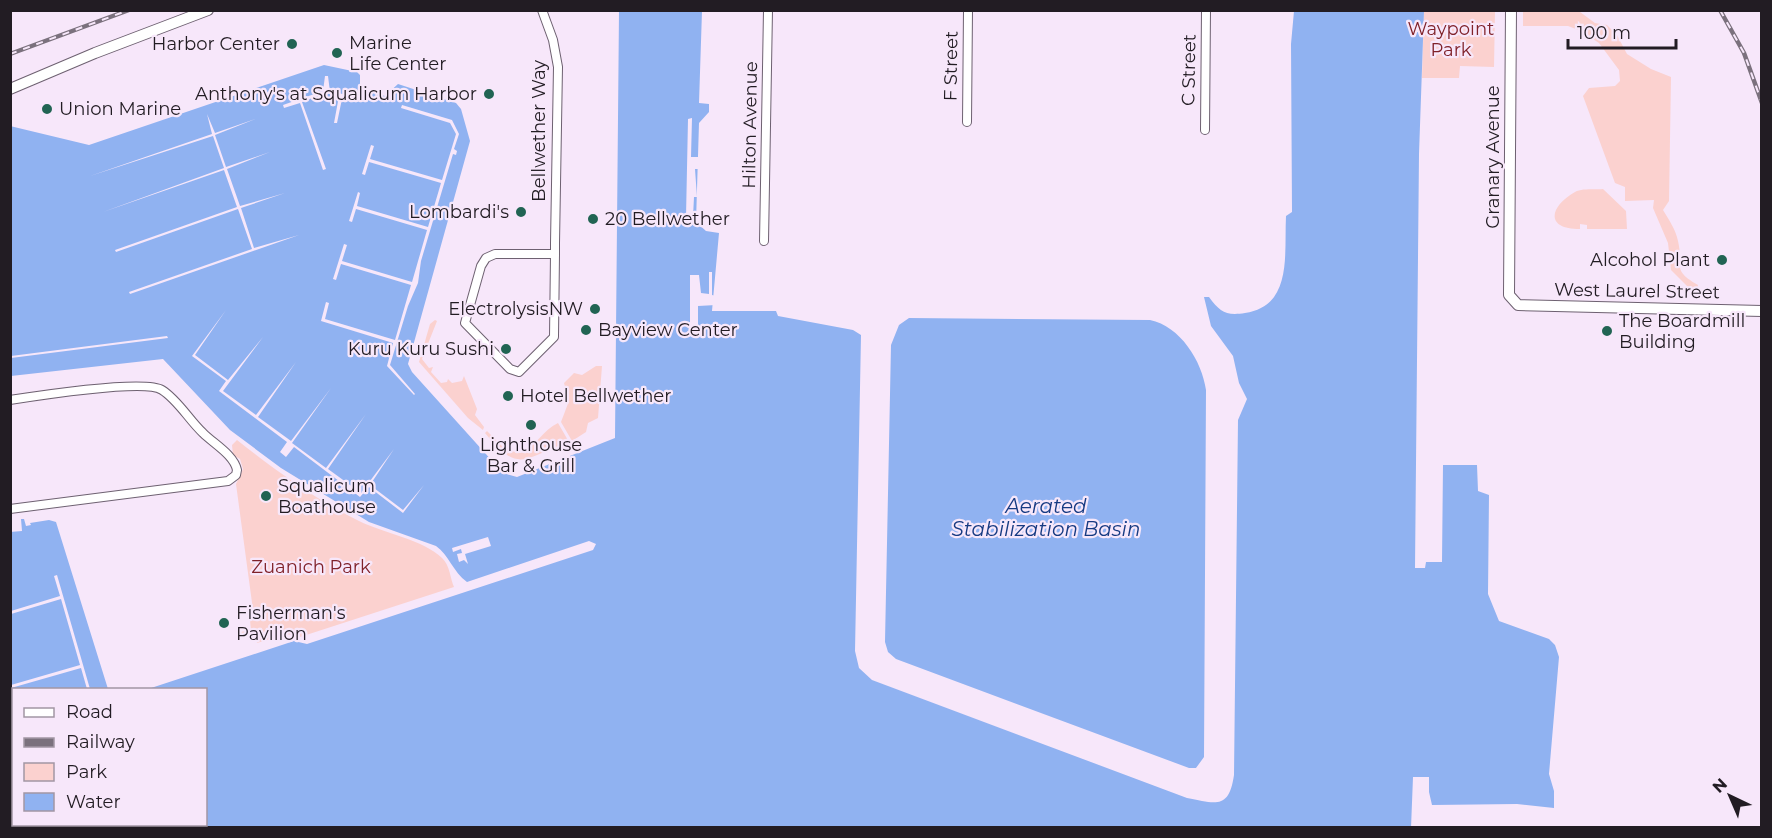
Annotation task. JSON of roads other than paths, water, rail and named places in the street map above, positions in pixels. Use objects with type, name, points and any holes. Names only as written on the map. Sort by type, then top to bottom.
[{"type":"street","points":[[10,89],[95,53],[208,10]]},
{"type":"street","name":"Bellwether Way","points":[[542,10],[550,31],[558,67],[554,337],[519,372],[510,369],[465,323],[481,266],[486,258],[495,254],[555,254]]},
{"type":"street","name":"Hilton Avenue","points":[[764,241],[768,10]]},
{"type":"street","name":"F Street","points":[[967,122],[968,10]]},
{"type":"street","name":"C Street","points":[[1205,130],[1206,10]]},
{"type":"street","name":"Granary Avenue","points":[[1510,10],[1509,295],[1513,302]]},
{"type":"street","name":"West Laurel Street","points":[[1513,302],[1518,305],[1761,311]]},
{"type":"street","points":[[10,399],[133,387],[155,387],[166,394],[226,454],[237,470],[236,475],[228,481],[10,509]]},
{"type":"water","points":[[619,11],[702,11],[699,103],[709,104],[709,112],[699,123],[696,222],[706,231],[719,233],[712,311],[776,311],[778,316],[853,330],[861,335],[855,651],[859,668],[872,680],[1187,798],[1220,802],[1229,794],[1234,775],[1238,420],[1247,399],[1239,383],[1233,356],[1211,326],[1204,297],[1209,297],[1224,312],[1245,313],[1260,308],[1271,300],[1279,289],[1285,262],[1286,216],[1292,212],[1291,44],[1294,11],[1424,11],[1419,154],[1415,568],[1425,568],[1426,562],[1442,562],[1443,465],[1477,465],[1478,491],[1489,495],[1488,594],[1499,621],[1549,639],[1555,645],[1559,657],[1549,774],[1554,791],[1554,808],[1517,804],[1432,805],[1429,777],[1413,777],[1411,828],[161,827],[207,826],[207,688],[151,688],[294,641],[307,644],[593,550],[596,544],[589,541],[467,582],[436,546],[369,522],[281,468],[230,430],[163,359],[11,376],[10,126],[89,145],[324,65],[357,72],[360,75],[360,89],[385,96],[398,84],[456,103],[461,109],[470,141],[408,364],[412,372],[503,473],[517,477],[615,438]]},
{"type":"water","name":"Aerated Stabilization Basin","points":[[909,318],[1150,320],[1171,329],[1188,346],[1200,368],[1206,390],[1204,757],[1196,768],[1189,768],[896,659],[888,652],[885,642],[891,345],[899,325]]},
{"type":"water","points":[[21,519],[24,519],[26,526],[31,525],[30,523],[49,520],[56,522],[108,688],[12,688],[12,826],[148,827],[11,827],[10,532],[22,531]]},
{"type":"railway","points":[[10,54],[129,10]]},
{"type":"railway","points":[[1720,10],[1744,53],[1762,103]]},
{"type":"place","name":"Harbor Center","points":[[292,44]]},
{"type":"place","name":"Marine Life Center","points":[[337,53]]},
{"type":"place","name":"Anthony's at Squalicum Harbor","points":[[489,94]]},
{"type":"place","name":"Union Marine","points":[[47,109]]},
{"type":"place","name":"Lombardi's","points":[[521,212]]},
{"type":"place","name":"20 Bellwether","points":[[593,219]]},
{"type":"place","name":"Alcohol Plant","points":[[1722,260]]},
{"type":"place","name":"ElectrolysisNW","points":[[595,309]]},
{"type":"place","name":"Bayview Center","points":[[586,330]]},
{"type":"place","name":"The Boardmill Building","points":[[1607,331]]},
{"type":"place","name":"Kuru Kuru Sushi","points":[[506,349]]},
{"type":"place","name":"Hotel Bellwether","points":[[508,396]]},
{"type":"place","name":"Lighthouse Bar & Grill","points":[[531,425]]},
{"type":"place","name":"Squalicum Boathouse","points":[[266,496]]},
{"type":"place","name":"Fisherman's Pavilion","points":[[224,623]]},
{"type":"park label","name":"Waypoint Park","points":[[1451,39]]},
{"type":"park label","name":"Zuanich Park","points":[[311,567]]}]
